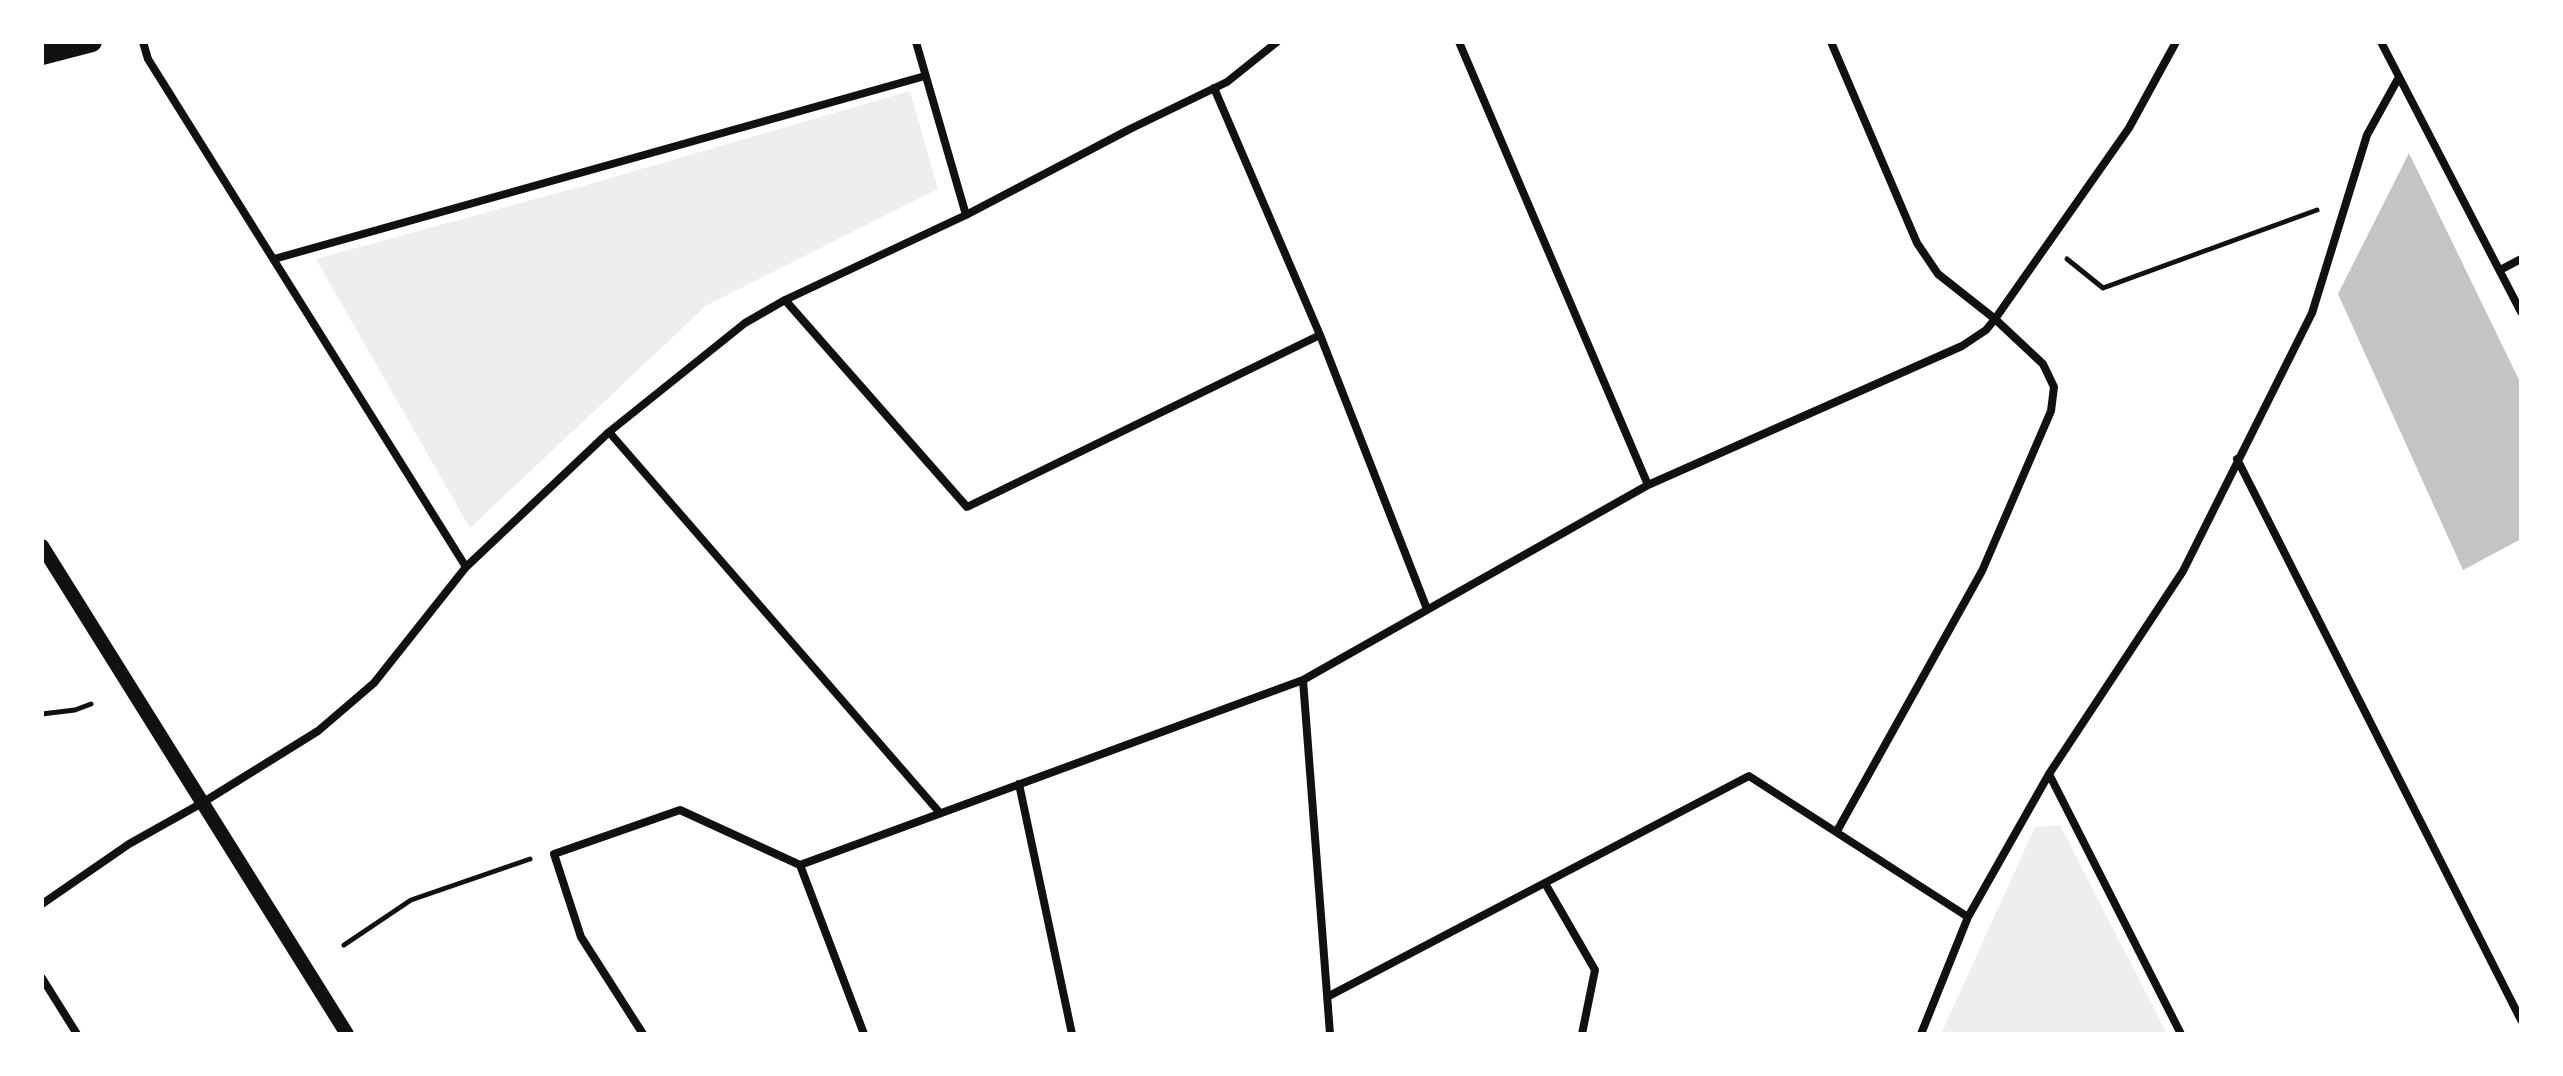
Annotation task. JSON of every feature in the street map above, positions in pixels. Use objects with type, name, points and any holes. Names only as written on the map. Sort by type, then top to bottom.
[{"type":"main road","points":[[42,55],[92,42]]},
{"type":"street","points":[[143,42],[148,59],[466,567]]},
{"type":"street","points":[[916,42],[966,215]]},
{"type":"street","points":[[42,904],[129,844],[318,731],[374,683],[466,567],[609,432],[745,323],[785,300],[966,215],[1227,82],[1277,42]]},
{"type":"street","points":[[1459,42],[1648,485]]},
{"type":"street","points":[[1831,42],[1917,243],[1938,274],[1995,319],[2047,369],[2054,387],[2053,405],[1982,571],[1837,831]]},
{"type":"street","points":[[800,865],[1303,680],[1648,485],[1950,353],[1975,338],[1995,319],[2129,128],[2176,42]]},
{"type":"street","points":[[2381,42],[2521,312]]},
{"type":"street","points":[[274,259],[925,76]]},
{"type":"street","points":[[1921,1034],[1968,917],[2049,774],[2183,571],[2312,313],[2367,135],[2399,77]]},
{"type":"street","points":[[1214,88],[1320,335],[1427,609]]},
{"type":"street","points":[[2500,270],[2521,259]]},
{"type":"street","points":[[785,300],[967,507],[1320,335]]},
{"type":"street","points":[[609,432],[940,813]]},
{"type":"street","points":[[2237,459],[2521,1020]]},
{"type":"street","points":[[42,546],[347,1034]]},
{"type":"street","points":[[1303,680],[1330,1034]]},
{"type":"street","points":[[2049,774],[2181,1034]]},
{"type":"street","points":[[1329,996],[1749,776],[1968,917]]},
{"type":"street","points":[[1019,784],[1072,1034]]},
{"type":"street","points":[[643,1034],[581,937],[554,854],[680,810],[800,865],[864,1034]]},
{"type":"street","points":[[1546,885],[1595,970],[1582,1034]]},
{"type":"street","points":[[42,978],[77,1034]]},
{"type":"path","points":[[2048,244],[2103,288],[2324,207],[2345,214]]},
{"type":"path","points":[[42,714],[75,710],[91,704]]},
{"type":"path","points":[[344,945],[411,900],[554,854]]},
{"type":"shaded area","points":[[910,91],[938,189],[707,305],[470,528],[316,259]]},
{"type":"shaded area","points":[[2060,825],[2167,1034],[1941,1034],[2035,827]]},
{"type":"building","points":[[2409,153],[2521,384],[2521,539],[2463,570],[2338,294]]}]
